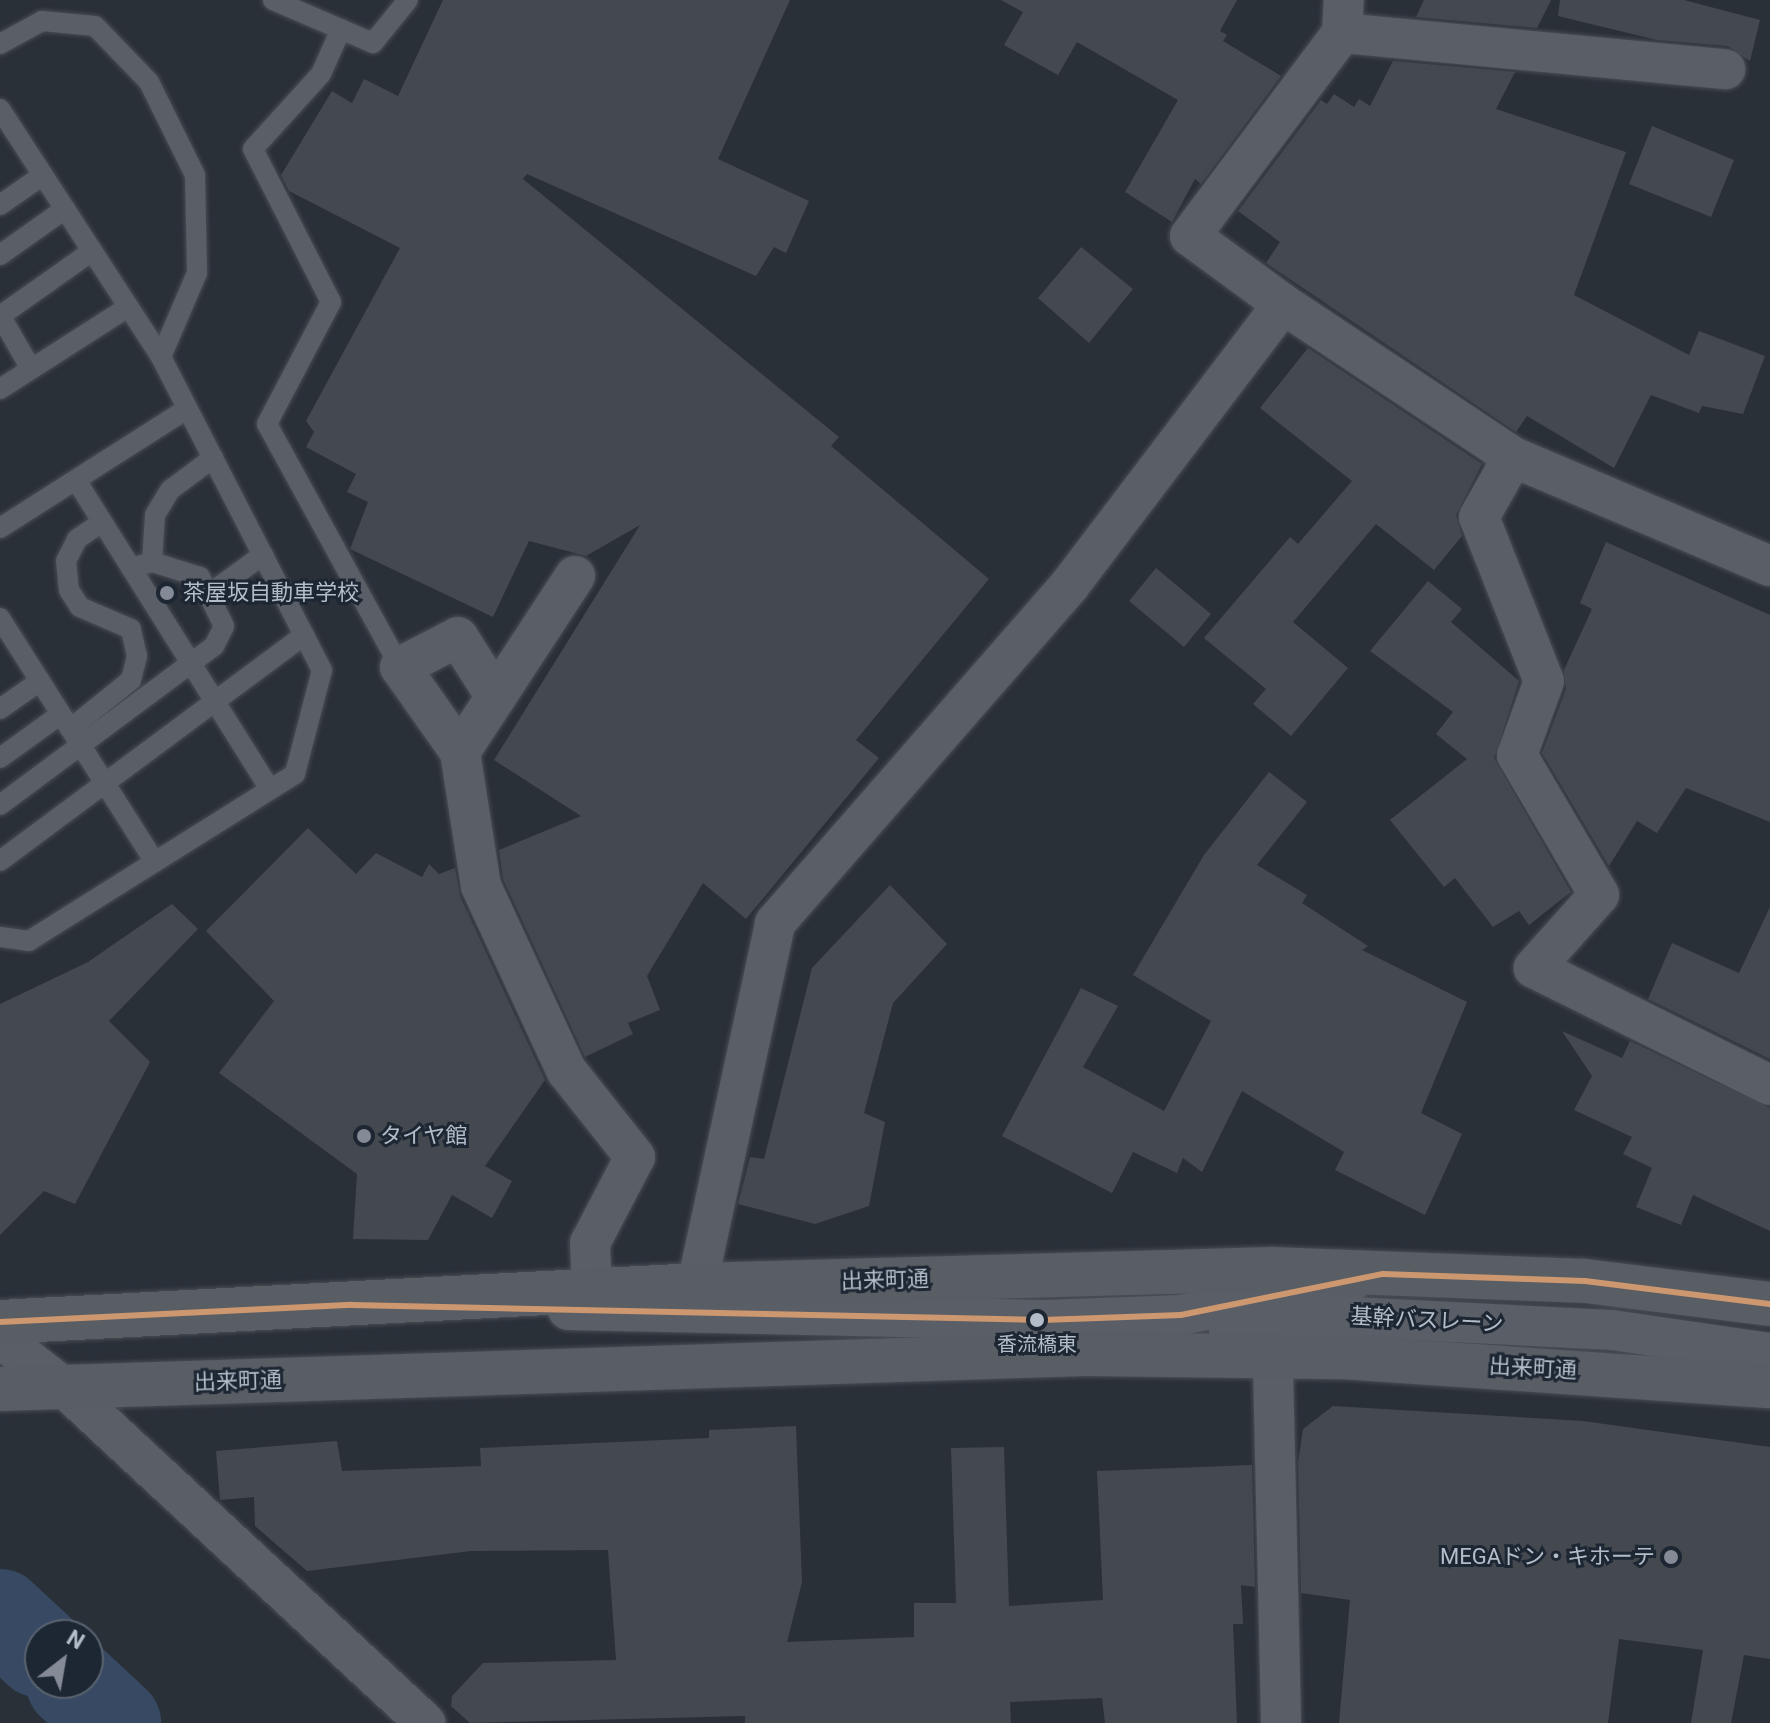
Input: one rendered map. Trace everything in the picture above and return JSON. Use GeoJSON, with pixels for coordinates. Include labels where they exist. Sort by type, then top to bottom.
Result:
{"type":"FeatureCollection","features":[{"type":"Feature","properties":{"kind":"main road","name":"出来町通"},"geometry":{"type":"LineString","coordinates":[[0,1389],[1085,1354],[1272,1312],[1383,1274],[1585,1281],[1770,1304]]}},
{"type":"Feature","properties":{"kind":"main road","name":"出来町通"},"geometry":{"type":"LineString","coordinates":[[0,1322],[697,1285],[1272,1312],[1770,1386]]}},
{"type":"Feature","properties":{"kind":"street"},"geometry":{"type":"LineString","coordinates":[[1725,69],[1343,17],[1190,236],[1283,304],[1513,457],[1770,566]]}},
{"type":"Feature","properties":{"kind":"street"},"geometry":{"type":"LineString","coordinates":[[697,1285],[775,923],[1069,586],[1283,304]]}},
{"type":"Feature","properties":{"kind":"street"},"geometry":{"type":"LineString","coordinates":[[1513,457],[1479,517],[1544,681],[1517,755],[1599,895],[1534,968],[1770,1085]]}},
{"type":"Feature","properties":{"kind":"street"},"geometry":{"type":"LineString","coordinates":[[460,752],[575,576]]}},
{"type":"Feature","properties":{"kind":"street"},"geometry":{"type":"LineString","coordinates":[[496,697],[458,637],[400,667],[460,752],[481,886],[566,1070],[635,1157],[590,1243],[592,1291]]}},
{"type":"Feature","properties":{"kind":"street","name":"基幹バスレーン"},"geometry":{"type":"LineString","coordinates":[[352,1305],[1043,1320],[1272,1312],[1612,1330],[1770,1353]]}},
{"type":"Feature","properties":{"kind":"street"},"geometry":{"type":"LineString","coordinates":[[1272,1312],[1281,1723]]}},
{"type":"Feature","properties":{"kind":"street"},"geometry":{"type":"LineString","coordinates":[[0,1338],[65,1388],[425,1723]]}},
{"type":"Feature","properties":{"kind":"lane"},"geometry":{"type":"LineString","coordinates":[[273,0],[373,43],[408,0]]}},
{"type":"Feature","properties":{"kind":"lane"},"geometry":{"type":"LineString","coordinates":[[0,44],[42,21],[95,26],[149,82],[195,175],[197,273],[161,357]]}},
{"type":"Feature","properties":{"kind":"lane"},"geometry":{"type":"LineString","coordinates":[[341,29],[321,74],[253,149],[331,302],[267,424],[400,667]]}},
{"type":"Feature","properties":{"kind":"lane"},"geometry":{"type":"LineString","coordinates":[[0,109],[161,357],[322,670],[295,774],[29,941],[0,937]]}},
{"type":"Feature","properties":{"kind":"lane"},"geometry":{"type":"LineString","coordinates":[[0,205],[43,175]]}},
{"type":"Feature","properties":{"kind":"lane"},"geometry":{"type":"LineString","coordinates":[[0,255],[65,209]]}},
{"type":"Feature","properties":{"kind":"lane"},"geometry":{"type":"LineString","coordinates":[[31,369],[0,315],[92,251]]}},
{"type":"Feature","properties":{"kind":"lane"},"geometry":{"type":"LineString","coordinates":[[0,389],[128,307]]}},
{"type":"Feature","properties":{"kind":"lane"},"geometry":{"type":"LineString","coordinates":[[0,528],[187,409]]}},
{"type":"Feature","properties":{"kind":"lane"},"geometry":{"type":"LineString","coordinates":[[152,562],[155,515],[170,490],[213,458]]}},
{"type":"Feature","properties":{"kind":"lane"},"geometry":{"type":"LineString","coordinates":[[76,480],[270,789]]}},
{"type":"Feature","properties":{"kind":"lane"},"geometry":{"type":"LineString","coordinates":[[102,522],[77,539],[66,561],[69,590],[80,607],[131,629]]}},
{"type":"Feature","properties":{"kind":"lane"},"geometry":{"type":"LineString","coordinates":[[213,591],[263,555]]}},
{"type":"Feature","properties":{"kind":"lane"},"geometry":{"type":"LineString","coordinates":[[0,805],[82,748],[214,646],[224,626],[213,591],[200,577],[152,562],[131,568]]}},
{"type":"Feature","properties":{"kind":"lane"},"geometry":{"type":"LineString","coordinates":[[131,629],[159,613]]}},
{"type":"Feature","properties":{"kind":"lane"},"geometry":{"type":"LineString","coordinates":[[0,618],[155,862]]}},
{"type":"Feature","properties":{"kind":"lane"},"geometry":{"type":"LineString","coordinates":[[0,758],[66,722],[131,680],[137,656],[131,629]]}},
{"type":"Feature","properties":{"kind":"lane"},"geometry":{"type":"LineString","coordinates":[[0,861],[304,635]]}},
{"type":"Feature","properties":{"kind":"lane"},"geometry":{"type":"LineString","coordinates":[[0,709],[40,681]]}},
{"type":"Feature","properties":{"kind":"building"},"geometry":{"type":"Polygon","coordinates":[[[443,0],[790,0],[718,159],[809,201],[786,253],[774,247],[756,276],[527,174],[523,179],[839,437],[831,446],[989,579],[856,740],[879,758],[746,919],[703,883],[647,976],[660,1010],[628,1023],[633,1034],[585,1057],[503,879],[499,850],[581,816],[494,760],[640,525],[586,556],[529,541],[493,617],[350,549],[368,502],[347,492],[356,474],[306,447],[314,432],[306,421],[400,248],[289,191],[281,175],[332,91],[352,103],[364,79],[398,96],[443,0]]]}},
{"type":"Feature","properties":{"kind":"building"},"geometry":{"type":"Polygon","coordinates":[[[1001,0],[1237,0],[1220,31],[1227,35],[1223,41],[1281,76],[1201,184],[1195,179],[1172,222],[1125,192],[1178,100],[1077,42],[1058,75],[1004,45],[1023,12],[1001,0]]]}},
{"type":"Feature","properties":{"kind":"building"},"geometry":{"type":"Polygon","coordinates":[[[1424,0],[1551,0],[1537,28],[1416,17],[1424,0]]]}},
{"type":"Feature","properties":{"kind":"building"},"geometry":{"type":"Polygon","coordinates":[[[1560,0],[1684,0],[1760,20],[1750,61],[1728,46],[1657,40],[1558,16],[1560,0]]]}},
{"type":"Feature","properties":{"kind":"building"},"geometry":{"type":"Polygon","coordinates":[[[1393,61],[1515,72],[1496,109],[1626,152],[1574,295],[1689,355],[1699,331],[1765,356],[1743,414],[1702,406],[1699,413],[1651,395],[1614,468],[1527,416],[1516,432],[1266,263],[1280,242],[1238,211],[1321,100],[1327,104],[1334,94],[1354,107],[1359,99],[1370,106],[1393,61]]]}},
{"type":"Feature","properties":{"kind":"building"},"geometry":{"type":"Polygon","coordinates":[[[1652,126],[1734,160],[1711,217],[1629,184],[1652,126]]]}},
{"type":"Feature","properties":{"kind":"building"},"geometry":{"type":"Polygon","coordinates":[[[1081,247],[1133,289],[1089,343],[1038,298],[1081,247]]]}},
{"type":"Feature","properties":{"kind":"building"},"geometry":{"type":"Polygon","coordinates":[[[1308,348],[1482,464],[1456,515],[1462,536],[1434,570],[1376,524],[1293,622],[1348,668],[1291,736],[1253,704],[1266,689],[1204,638],[1290,537],[1298,544],[1352,481],[1260,408],[1308,348]]]}},
{"type":"Feature","properties":{"kind":"building"},"geometry":{"type":"Polygon","coordinates":[[[1606,542],[1770,615],[1770,822],[1686,788],[1657,833],[1637,821],[1609,866],[1542,753],[1566,689],[1564,670],[1592,609],[1580,603],[1606,542]]]}},
{"type":"Feature","properties":{"kind":"building"},"geometry":{"type":"Polygon","coordinates":[[[1156,568],[1211,614],[1184,647],[1129,601],[1156,568]]]}},
{"type":"Feature","properties":{"kind":"building"},"geometry":{"type":"Polygon","coordinates":[[[1428,581],[1462,609],[1451,622],[1519,681],[1494,758],[1571,892],[1529,925],[1519,911],[1493,927],[1455,878],[1444,887],[1390,820],[1467,759],[1436,734],[1453,712],[1370,651],[1428,581]]]}},
{"type":"Feature","properties":{"kind":"building"},"geometry":{"type":"Polygon","coordinates":[[[1269,772],[1307,802],[1257,865],[1307,895],[1302,903],[1368,946],[1362,950],[1467,1002],[1421,1113],[1462,1134],[1425,1215],[1335,1170],[1344,1152],[1242,1091],[1202,1172],[1183,1158],[1177,1173],[1133,1152],[1112,1193],[1002,1136],[1081,988],[1118,1006],[1083,1067],[1164,1111],[1211,1021],[1133,975],[1204,855],[1269,772]]]}},
{"type":"Feature","properties":{"kind":"building"},"geometry":{"type":"Polygon","coordinates":[[[308,828],[356,874],[376,853],[422,877],[429,864],[439,874],[455,868],[460,896],[545,1080],[485,1166],[512,1181],[492,1218],[452,1195],[428,1240],[353,1239],[357,1174],[219,1073],[274,1001],[206,931],[308,828]]]}},
{"type":"Feature","properties":{"kind":"building"},"geometry":{"type":"Polygon","coordinates":[[[890,885],[947,944],[893,1003],[864,1113],[885,1122],[869,1206],[815,1224],[738,1204],[750,1157],[764,1159],[812,968],[890,885]]]}},
{"type":"Feature","properties":{"kind":"building"},"geometry":{"type":"Polygon","coordinates":[[[172,904],[198,929],[109,1021],[150,1062],[75,1204],[44,1191],[0,1235],[0,1004],[88,962],[172,904]]]}},
{"type":"Feature","properties":{"kind":"building"},"geometry":{"type":"Polygon","coordinates":[[[1770,907],[1770,1059],[1648,999],[1672,943],[1739,973],[1770,907]]]}},
{"type":"Feature","properties":{"kind":"building"},"geometry":{"type":"Polygon","coordinates":[[[1562,1031],[1622,1058],[1630,1041],[1770,1108],[1770,1231],[1693,1195],[1681,1225],[1636,1207],[1652,1168],[1623,1154],[1632,1137],[1574,1110],[1592,1076],[1562,1031]]]}},
{"type":"Feature","properties":{"kind":"building"},"geometry":{"type":"Polygon","coordinates":[[[1333,1406],[1583,1421],[1770,1447],[1770,1659],[1744,1655],[1731,1723],[1691,1723],[1703,1650],[1619,1639],[1608,1723],[1339,1723],[1350,1600],[1301,1593],[1298,1463],[1303,1429],[1333,1406]]]}},
{"type":"Feature","properties":{"kind":"building"},"geometry":{"type":"Polygon","coordinates":[[[796,1426],[802,1582],[787,1642],[914,1637],[914,1603],[956,1603],[951,1448],[1004,1447],[1009,1606],[1103,1600],[1097,1471],[1252,1465],[1255,1587],[1241,1585],[1243,1624],[1233,1624],[1237,1723],[1105,1723],[1102,1698],[1010,1702],[1011,1723],[745,1723],[745,1716],[470,1723],[451,1706],[452,1696],[483,1663],[616,1660],[608,1550],[471,1551],[307,1571],[255,1526],[254,1497],[220,1500],[216,1451],[337,1441],[342,1471],[481,1466],[480,1448],[709,1438],[709,1430],[796,1426]]]}},
{"type":"Feature","properties":{"kind":"waterway"},"geometry":{"type":"LineString","coordinates":[[0,1615],[24,1637]]}},
{"type":"Feature","properties":{"kind":"waterway"},"geometry":{"type":"LineString","coordinates":[[89,1699],[115,1723]]}},
{"type":"Feature","properties":{"kind":"transit line"},"geometry":{"type":"LineString","coordinates":[[0,1322],[352,1305],[1043,1320],[1181,1315],[1383,1274],[1585,1281],[1770,1304]]}},
{"type":"Feature","properties":{"kind":"place","name":"茶屋坂自動車学校"},"geometry":{"type":"Point","coordinates":[167,593]}},
{"type":"Feature","properties":{"kind":"place","name":"タイヤ館"},"geometry":{"type":"Point","coordinates":[364,1136]}},
{"type":"Feature","properties":{"kind":"place","name":"香流橋東"},"geometry":{"type":"Point","coordinates":[1037,1320]}},
{"type":"Feature","properties":{"kind":"place","name":"MEGAドン・キホーテ"},"geometry":{"type":"Point","coordinates":[1671,1557]}}]}
